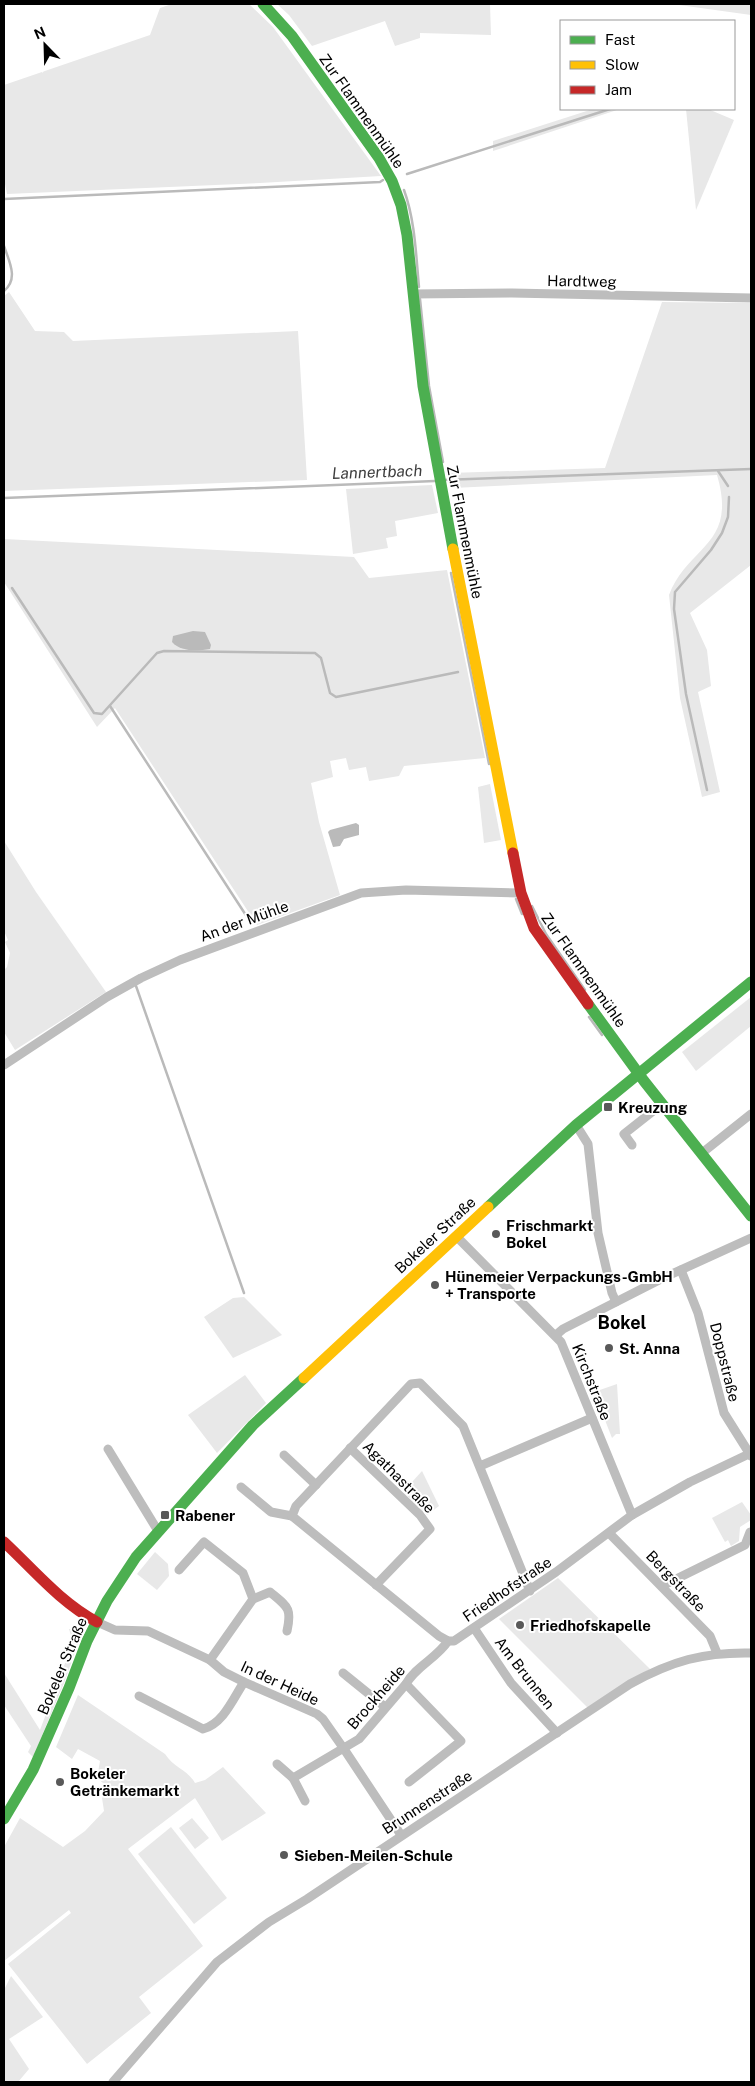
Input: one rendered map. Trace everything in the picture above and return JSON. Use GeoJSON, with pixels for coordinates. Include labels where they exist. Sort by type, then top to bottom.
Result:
{"type":"FeatureCollection","features":[{"type":"Feature","properties":{"kind":"street","name":"Zur Flammenmühle"},"geometry":{"type":"LineString","coordinates":[[262,4],[292,36],[388,172],[401,205],[407,235],[422,386],[521,893],[529,916],[537,933],[638,1072],[751,1216]]}},
{"type":"Feature","properties":{"kind":"street","name":"Hardtweg"},"geometry":{"type":"LineString","coordinates":[[413,294],[512,293],[751,298]]}},
{"type":"Feature","properties":{"kind":"street","name":"An der Mühle"},"geometry":{"type":"LineString","coordinates":[[4,1065],[107,997],[141,978],[180,960],[361,893],[406,890],[521,893]]}},
{"type":"Feature","properties":{"kind":"street","name":"Bokeler Straße"},"geometry":{"type":"LineString","coordinates":[[4,1819],[33,1770],[97,1622],[124,1571],[158,1531],[253,1425],[456,1236],[576,1125],[638,1072],[751,982]]}},
{"type":"Feature","properties":{"kind":"street"},"geometry":{"type":"LineString","coordinates":[[632,1145],[624,1134],[662,1104]]}},
{"type":"Feature","properties":{"kind":"street"},"geometry":{"type":"LineString","coordinates":[[702,1153],[751,1114]]}},
{"type":"Feature","properties":{"kind":"street"},"geometry":{"type":"LineString","coordinates":[[576,1125],[588,1144],[598,1234],[612,1293],[616,1302]]}},
{"type":"Feature","properties":{"kind":"street","name":"Kirchstraße"},"geometry":{"type":"LineString","coordinates":[[456,1236],[561,1342],[632,1515]]}},
{"type":"Feature","properties":{"kind":"street"},"geometry":{"type":"LineString","coordinates":[[556,1335],[563,1329],[616,1302],[751,1238]]}},
{"type":"Feature","properties":{"kind":"street","name":"Doppstraße"},"geometry":{"type":"LineString","coordinates":[[681,1270],[698,1314],[724,1413],[751,1454]]}},
{"type":"Feature","properties":{"kind":"street","name":"Agathastraße"},"geometry":{"type":"LineString","coordinates":[[376,1585],[430,1529],[420,1514],[350,1448],[411,1384],[420,1383],[463,1426],[530,1590]]}},
{"type":"Feature","properties":{"kind":"street"},"geometry":{"type":"LineString","coordinates":[[480,1466],[592,1418]]}},
{"type":"Feature","properties":{"kind":"street"},"geometry":{"type":"LineString","coordinates":[[292,1516],[296,1506],[350,1448]]}},
{"type":"Feature","properties":{"kind":"street"},"geometry":{"type":"LineString","coordinates":[[108,1450],[158,1531]]}},
{"type":"Feature","properties":{"kind":"street","name":"Friedhofstraße"},"geometry":{"type":"LineString","coordinates":[[448,1641],[454,1641],[530,1590],[632,1515],[690,1482],[751,1454]]}},
{"type":"Feature","properties":{"kind":"street"},"geometry":{"type":"LineString","coordinates":[[284,1455],[316,1484]]}},
{"type":"Feature","properties":{"kind":"street"},"geometry":{"type":"LineString","coordinates":[[241,1487],[271,1512],[292,1516],[439,1636],[448,1641]]}},
{"type":"Feature","properties":{"kind":"street"},"geometry":{"type":"LineString","coordinates":[[662,1586],[745,1545],[750,1532]]}},
{"type":"Feature","properties":{"kind":"street","name":"Bergstraße"},"geometry":{"type":"LineString","coordinates":[[609,1533],[710,1636],[717,1653]]}},
{"type":"Feature","properties":{"kind":"street"},"geometry":{"type":"LineString","coordinates":[[4,1542],[63,1602],[97,1622]]}},
{"type":"Feature","properties":{"kind":"street"},"geometry":{"type":"LineString","coordinates":[[179,1570],[204,1542],[243,1573],[253,1599]]}},
{"type":"Feature","properties":{"kind":"street"},"geometry":{"type":"LineString","coordinates":[[210,1660],[253,1599],[270,1592],[288,1606],[290,1616],[287,1631]]}},
{"type":"Feature","properties":{"kind":"street","name":"In der Heide"},"geometry":{"type":"LineString","coordinates":[[97,1622],[115,1630],[148,1630],[210,1660],[224,1672],[244,1682],[317,1714],[344,1749],[402,1835]]}},
{"type":"Feature","properties":{"kind":"street","name":"Am Brunnen"},"geometry":{"type":"LineString","coordinates":[[474,1628],[511,1683],[556,1733]]}},
{"type":"Feature","properties":{"kind":"street","name":"Brockheide"},"geometry":{"type":"LineString","coordinates":[[293,1778],[359,1739],[406,1684],[411,1674],[441,1652],[448,1641]]}},
{"type":"Feature","properties":{"kind":"street","name":"Brunnenstraße"},"geometry":{"type":"LineString","coordinates":[[113,2082],[217,1962],[269,1922],[630,1684],[654,1671],[681,1660],[717,1653],[751,1653]]}},
{"type":"Feature","properties":{"kind":"street"},"geometry":{"type":"LineString","coordinates":[[343,1673],[385,1707]]}},
{"type":"Feature","properties":{"kind":"street"},"geometry":{"type":"LineString","coordinates":[[139,1696],[203,1728],[210,1727],[218,1722],[244,1682]]}},
{"type":"Feature","properties":{"kind":"street"},"geometry":{"type":"LineString","coordinates":[[406,1684],[461,1741],[409,1782]]}},
{"type":"Feature","properties":{"kind":"street"},"geometry":{"type":"LineString","coordinates":[[277,1764],[293,1778],[304,1801]]}},
{"type":"Feature","properties":{"kind":"shaded area"},"geometry":{"type":"Polygon","coordinates":[[[172,4],[249,4],[273,27],[381,176],[7,194],[4,179],[4,85],[150,35],[160,8],[172,4]]]}},
{"type":"Feature","properties":{"kind":"shaded area"},"geometry":{"type":"Polygon","coordinates":[[[277,4],[490,4],[491,35],[420,33],[420,38],[395,46],[385,21],[312,46],[289,15],[277,4]]]}},
{"type":"Feature","properties":{"kind":"shaded area"},"geometry":{"type":"Polygon","coordinates":[[[672,4],[751,4],[751,15],[672,4]]]}},
{"type":"Feature","properties":{"kind":"shaded area"},"geometry":{"type":"Polygon","coordinates":[[[590,110],[617,110],[493,151],[493,141],[590,110]]]}},
{"type":"Feature","properties":{"kind":"shaded area"},"geometry":{"type":"Polygon","coordinates":[[[686,110],[710,110],[734,120],[696,210],[686,110]]]}},
{"type":"Feature","properties":{"kind":"shaded area"},"geometry":{"type":"Polygon","coordinates":[[[9,292],[35,331],[64,332],[73,341],[298,331],[307,480],[4,491],[4,296],[9,292]]]}},
{"type":"Feature","properties":{"kind":"shaded area"},"geometry":{"type":"Polygon","coordinates":[[[662,302],[751,303],[751,565],[690,613],[707,650],[711,686],[698,692],[720,792],[702,797],[680,698],[669,595],[677,578],[708,543],[716,531],[721,517],[722,498],[717,475],[453,488],[450,473],[605,468],[662,302]]]}},
{"type":"Feature","properties":{"kind":"shaded area"},"geometry":{"type":"Polygon","coordinates":[[[432,485],[438,513],[395,521],[397,536],[386,538],[388,548],[353,554],[346,489],[432,485]]]}},
{"type":"Feature","properties":{"kind":"shaded area"},"geometry":{"type":"Polygon","coordinates":[[[4,539],[354,557],[369,578],[447,570],[485,758],[404,766],[399,776],[369,781],[366,767],[349,770],[346,758],[330,761],[333,777],[311,783],[319,822],[340,895],[257,925],[115,708],[97,727],[4,582],[4,539]]]}},
{"type":"Feature","properties":{"kind":"shaded area"},"geometry":{"type":"Polygon","coordinates":[[[193,631],[205,632],[211,645],[210,649],[185,649],[172,642],[173,636],[193,631]]]}},
{"type":"Feature","properties":{"kind":"shaded area"},"geometry":{"type":"Polygon","coordinates":[[[490,784],[501,840],[484,843],[478,787],[490,784]]]}},
{"type":"Feature","properties":{"kind":"shaded area"},"geometry":{"type":"Polygon","coordinates":[[[356,823],[359,825],[359,835],[344,839],[340,846],[333,847],[328,832],[356,823]]]}},
{"type":"Feature","properties":{"kind":"shaded area"},"geometry":{"type":"Polygon","coordinates":[[[4,841],[36,892],[106,992],[15,1050],[4,1032],[4,970],[7,967],[10,953],[5,942],[8,940],[4,931],[4,841]]]}},
{"type":"Feature","properties":{"kind":"shaded area"},"geometry":{"type":"Polygon","coordinates":[[[751,997],[751,1026],[696,1071],[682,1052],[751,997]]]}},
{"type":"Feature","properties":{"kind":"shaded area"},"geometry":{"type":"Polygon","coordinates":[[[244,1297],[282,1335],[233,1358],[204,1317],[233,1298],[244,1297]]]}},
{"type":"Feature","properties":{"kind":"shaded area"},"geometry":{"type":"Polygon","coordinates":[[[245,1375],[266,1403],[217,1453],[188,1415],[245,1375]]]}},
{"type":"Feature","properties":{"kind":"shaded area"},"geometry":{"type":"Polygon","coordinates":[[[617,1384],[620,1434],[616,1434],[612,1438],[594,1392],[617,1384]]]}},
{"type":"Feature","properties":{"kind":"shaded area"},"geometry":{"type":"Polygon","coordinates":[[[422,1471],[439,1506],[427,1515],[403,1492],[422,1471]]]}},
{"type":"Feature","properties":{"kind":"shaded area"},"geometry":{"type":"Polygon","coordinates":[[[742,1502],[751,1515],[751,1520],[740,1527],[739,1541],[731,1546],[728,1540],[725,1542],[712,1518],[742,1502]]]}},
{"type":"Feature","properties":{"kind":"shaded area"},"geometry":{"type":"Polygon","coordinates":[[[155,1552],[168,1564],[169,1576],[157,1590],[137,1574],[155,1552]]]}},
{"type":"Feature","properties":{"kind":"shaded area"},"geometry":{"type":"Polygon","coordinates":[[[558,1578],[650,1669],[588,1708],[499,1619],[558,1578]]]}},
{"type":"Feature","properties":{"kind":"shaded area"},"geometry":{"type":"Polygon","coordinates":[[[69,1629],[76,1629],[79,1641],[64,1683],[33,1757],[28,1752],[31,1746],[4,1705],[4,1673],[40,1730],[73,1642],[69,1629]]]}},
{"type":"Feature","properties":{"kind":"shaded area"},"geometry":{"type":"Polygon","coordinates":[[[78,1695],[165,1754],[192,1778],[195,1783],[205,1780],[223,1767],[266,1813],[222,1841],[195,1798],[128,1849],[203,1946],[139,1997],[151,2013],[87,2064],[8,1964],[71,1913],[69,1910],[4,1961],[4,1847],[20,1818],[63,1847],[85,1831],[104,1811],[102,1798],[109,1788],[97,1778],[100,1761],[78,1749],[72,1759],[56,1747],[78,1695]]]}},
{"type":"Feature","properties":{"kind":"shaded area"},"geometry":{"type":"Polygon","coordinates":[[[192,1818],[209,1838],[195,1849],[179,1828],[192,1818]]]}},
{"type":"Feature","properties":{"kind":"shaded area"},"geometry":{"type":"Polygon","coordinates":[[[171,1827],[227,1898],[194,1924],[138,1854],[171,1827]]]}},
{"type":"Feature","properties":{"kind":"shaded area"},"geometry":{"type":"Polygon","coordinates":[[[11,1976],[43,2017],[9,2039],[29,2069],[18,2082],[4,2082],[4,1990],[11,1976]]]}},
{"type":"Feature","properties":{"kind":"waterway"},"geometry":{"type":"LineString","coordinates":[[407,174],[607,110]]}},
{"type":"Feature","properties":{"kind":"waterway"},"geometry":{"type":"LineString","coordinates":[[4,199],[380,182],[383,180]]}},
{"type":"Feature","properties":{"kind":"waterway"},"geometry":{"type":"LineString","coordinates":[[404,190],[413,225],[419,287]]}},
{"type":"Feature","properties":{"kind":"waterway"},"geometry":{"type":"LineString","coordinates":[[4,246],[12,270],[11,281],[4,291]]}},
{"type":"Feature","properties":{"kind":"waterway"},"geometry":{"type":"LineString","coordinates":[[420,299],[429,386],[443,462]]}},
{"type":"Feature","properties":{"kind":"waterway","name":"Lannertbach"},"geometry":{"type":"LineString","coordinates":[[443,480],[751,469]]}},
{"type":"Feature","properties":{"kind":"waterway"},"geometry":{"type":"LineString","coordinates":[[718,471],[728,486]]}},
{"type":"Feature","properties":{"kind":"waterway","name":"Lannertbach"},"geometry":{"type":"LineString","coordinates":[[4,498],[435,481]]}},
{"type":"Feature","properties":{"kind":"waterway"},"geometry":{"type":"LineString","coordinates":[[707,790],[686,694],[674,609],[675,592],[711,550],[722,533],[728,517],[729,497]]}},
{"type":"Feature","properties":{"kind":"waterway"},"geometry":{"type":"LineString","coordinates":[[451,573],[489,764]]}},
{"type":"Feature","properties":{"kind":"waterway"},"geometry":{"type":"LineString","coordinates":[[12,588],[94,713],[102,714],[157,653],[164,651],[315,653],[321,658],[330,693],[336,697],[458,672]]}},
{"type":"Feature","properties":{"kind":"waterway"},"geometry":{"type":"LineString","coordinates":[[110,706],[251,923]]}},
{"type":"Feature","properties":{"kind":"waterway"},"geometry":{"type":"LineString","coordinates":[[516,899],[522,914]]}},
{"type":"Feature","properties":{"kind":"waterway"},"geometry":{"type":"LineString","coordinates":[[532,906],[546,934],[585,990]]}},
{"type":"Feature","properties":{"kind":"waterway"},"geometry":{"type":"LineString","coordinates":[[136,986],[244,1293]]}},
{"type":"Feature","properties":{"kind":"waterway"},"geometry":{"type":"LineString","coordinates":[[589,1017],[602,1035]]}},
{"type":"Feature","properties":{"kind":"traffic: fast"},"geometry":{"type":"LineString","coordinates":[[263,4],[292,36],[379,158],[392,181],[401,205],[407,235],[423,386],[453,549]]}},
{"type":"Feature","properties":{"kind":"traffic: fast"},"geometry":{"type":"LineString","coordinates":[[488,1207],[576,1125],[751,982]]}},
{"type":"Feature","properties":{"kind":"traffic: fast"},"geometry":{"type":"LineString","coordinates":[[588,1004],[644,1081],[751,1216]]}},
{"type":"Feature","properties":{"kind":"traffic: fast"},"geometry":{"type":"LineString","coordinates":[[4,1819],[33,1770],[69,1688],[87,1641],[107,1601],[136,1557],[253,1425],[304,1378]]}},
{"type":"Feature","properties":{"kind":"traffic: slow"},"geometry":{"type":"LineString","coordinates":[[453,549],[513,853]]}},
{"type":"Feature","properties":{"kind":"traffic: slow"},"geometry":{"type":"LineString","coordinates":[[304,1378],[488,1207]]}},
{"type":"Feature","properties":{"kind":"traffic: jam"},"geometry":{"type":"LineString","coordinates":[[513,853],[521,893],[534,928],[588,1004]]}},
{"type":"Feature","properties":{"kind":"traffic: jam"},"geometry":{"type":"LineString","coordinates":[[4,1542],[59,1595],[97,1622]]}},
{"type":"Feature","properties":{"kind":"place","name":"Kreuzung"},"geometry":{"type":"Point","coordinates":[608,1107]}},
{"type":"Feature","properties":{"kind":"place","name":"Frischmarkt Bokel"},"geometry":{"type":"Point","coordinates":[496,1234]}},
{"type":"Feature","properties":{"kind":"place","name":"Hünemeier Verpackungs-GmbH + Transporte"},"geometry":{"type":"Point","coordinates":[435,1285]}},
{"type":"Feature","properties":{"kind":"place","name":"St. Anna"},"geometry":{"type":"Point","coordinates":[609,1348]}},
{"type":"Feature","properties":{"kind":"place","name":"Rabener"},"geometry":{"type":"Point","coordinates":[165,1515]}},
{"type":"Feature","properties":{"kind":"place","name":"Friedhofskapelle"},"geometry":{"type":"Point","coordinates":[520,1625]}},
{"type":"Feature","properties":{"kind":"place","name":"Bokeler Getränkemarkt"},"geometry":{"type":"Point","coordinates":[60,1782]}},
{"type":"Feature","properties":{"kind":"place","name":"Sieben-Meilen-Schule"},"geometry":{"type":"Point","coordinates":[284,1855]}},
{"type":"Feature","properties":{"kind":"district","name":"Bokel"},"geometry":{"type":"Point","coordinates":[622,1322]}}]}
